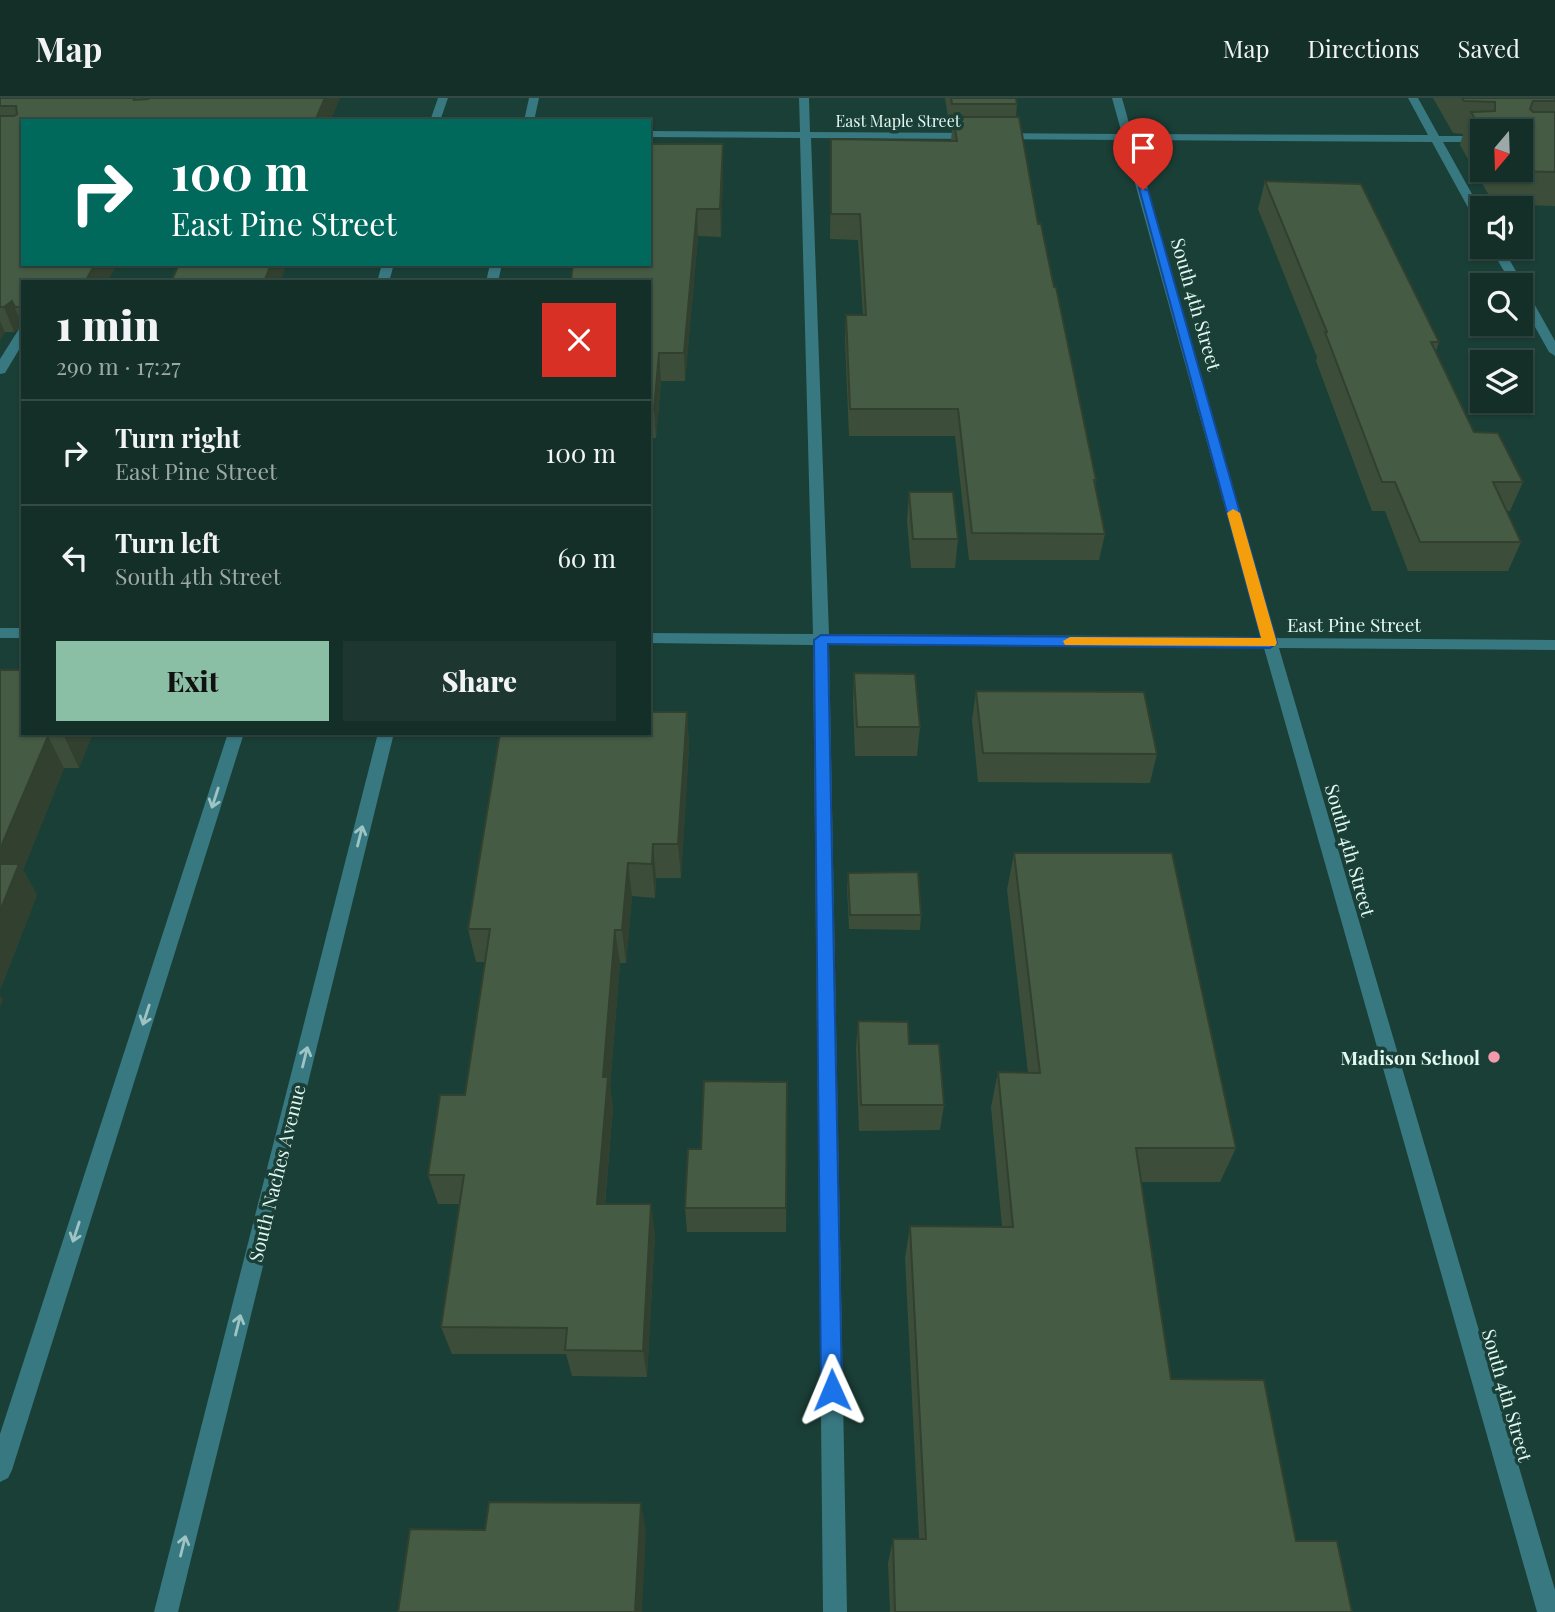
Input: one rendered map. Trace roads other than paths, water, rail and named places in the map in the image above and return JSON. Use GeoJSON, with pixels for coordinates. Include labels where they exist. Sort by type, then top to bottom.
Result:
{"type":"FeatureCollection","features":[{"type":"Feature","properties":{"kind":"street"},"geometry":{"type":"LineString","coordinates":[[436,119],[443,98]]}},
{"type":"Feature","properties":{"kind":"street"},"geometry":{"type":"LineString","coordinates":[[529,119],[534,98]]}},
{"type":"Feature","properties":{"kind":"street"},"geometry":{"type":"LineString","coordinates":[[804,98],[821,640],[835,1612]]}},
{"type":"Feature","properties":{"kind":"street","name":"South 4th Street"},"geometry":{"type":"LineString","coordinates":[[1117,98],[1270,643],[1549,1612]]}},
{"type":"Feature","properties":{"kind":"street"},"geometry":{"type":"LineString","coordinates":[[1413,98],[1470,200]]}},
{"type":"Feature","properties":{"kind":"street","name":"East Maple Street"},"geometry":{"type":"LineString","coordinates":[[651,134],[1470,139]]}},
{"type":"Feature","properties":{"kind":"street"},"geometry":{"type":"LineString","coordinates":[[1533,313],[1555,352]]}},
{"type":"Feature","properties":{"kind":"street"},"geometry":{"type":"LineString","coordinates":[[0,370],[21,335]]}},
{"type":"Feature","properties":{"kind":"street"},"geometry":{"type":"LineString","coordinates":[[0,633],[21,633]]}},
{"type":"Feature","properties":{"kind":"street","name":"East Pine Street"},"geometry":{"type":"LineString","coordinates":[[651,638],[1555,645]]}},
{"type":"Feature","properties":{"kind":"street"},"geometry":{"type":"LineString","coordinates":[[0,1470],[235,735]]}},
{"type":"Feature","properties":{"kind":"street","name":"South Naches Avenue"},"geometry":{"type":"LineString","coordinates":[[166,1612],[385,735]]}},
{"type":"Feature","properties":{"kind":"place","name":"Madison School"},"geometry":{"type":"Point","coordinates":[1494,1057]}}]}
